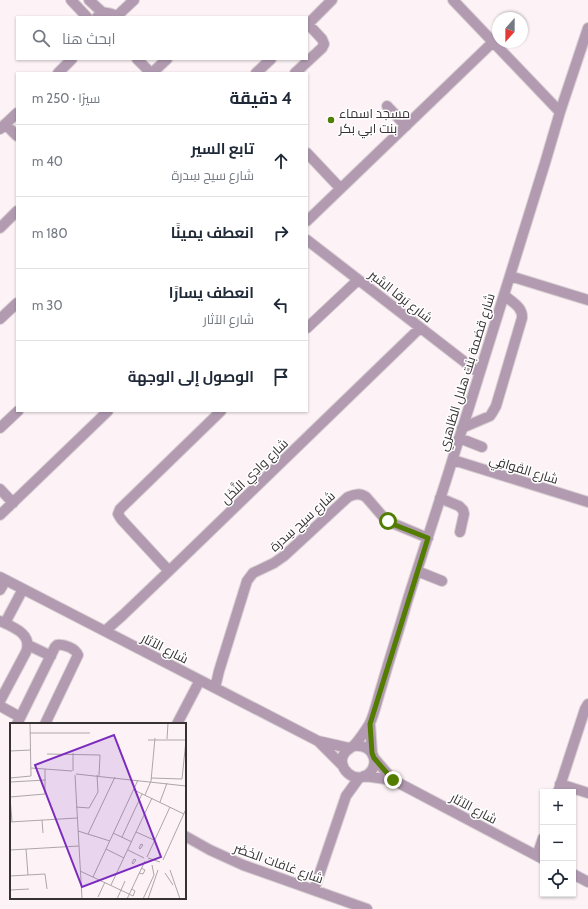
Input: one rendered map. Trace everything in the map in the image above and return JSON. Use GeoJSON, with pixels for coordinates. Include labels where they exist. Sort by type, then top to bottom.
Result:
{"type":"FeatureCollection","features":[{"type":"Feature","properties":{"kind":"street"},"geometry":{"type":"LineString","coordinates":[[71,0],[86,16]]}},
{"type":"Feature","properties":{"kind":"street"},"geometry":{"type":"LineString","coordinates":[[89,0],[100,15],[110,13],[114,16]]}},
{"type":"Feature","properties":{"kind":"street"},"geometry":{"type":"LineString","coordinates":[[117,16],[134,0]]}},
{"type":"Feature","properties":{"kind":"street"},"geometry":{"type":"LineString","coordinates":[[296,72],[322,48],[324,44],[322,39],[308,24],[332,0]]}},
{"type":"Feature","properties":{"kind":"street"},"geometry":{"type":"LineString","coordinates":[[453,0],[492,41]]}},
{"type":"Feature","properties":{"kind":"street","name":"شارع قضمة بنت هلال الظاهري"},"geometry":{"type":"LineString","coordinates":[[373,756],[370,724],[546,163],[560,112],[588,28]]}},
{"type":"Feature","properties":{"kind":"street"},"geometry":{"type":"LineString","coordinates":[[308,220],[492,43]]}},
{"type":"Feature","properties":{"kind":"street"},"geometry":{"type":"LineString","coordinates":[[499,48],[560,112]]}},
{"type":"Feature","properties":{"kind":"street"},"geometry":{"type":"LineString","coordinates":[[59,72],[71,60]]}},
{"type":"Feature","properties":{"kind":"street"},"geometry":{"type":"LineString","coordinates":[[138,60],[150,72]]}},
{"type":"Feature","properties":{"kind":"street"},"geometry":{"type":"LineString","coordinates":[[152,72],[166,60]]}},
{"type":"Feature","properties":{"kind":"street"},"geometry":{"type":"LineString","coordinates":[[257,72],[270,60]]}},
{"type":"Feature","properties":{"kind":"street"},"geometry":{"type":"LineString","coordinates":[[387,106],[406,126]]}},
{"type":"Feature","properties":{"kind":"street"},"geometry":{"type":"LineString","coordinates":[[16,114],[3,127],[16,135]]}},
{"type":"Feature","properties":{"kind":"street"},"geometry":{"type":"LineString","coordinates":[[308,155],[340,188]]}},
{"type":"Feature","properties":{"kind":"street"},"geometry":{"type":"LineString","coordinates":[[0,228],[16,212]]}},
{"type":"Feature","properties":{"kind":"street","name":"شارع بَرقا السَّبر"},"geometry":{"type":"LineString","coordinates":[[308,241],[479,373]]}},
{"type":"Feature","properties":{"kind":"street"},"geometry":{"type":"LineString","coordinates":[[510,276],[588,300]]}},
{"type":"Feature","properties":{"kind":"street"},"geometry":{"type":"LineString","coordinates":[[308,327],[358,280]]}},
{"type":"Feature","properties":{"kind":"street"},"geometry":{"type":"LineString","coordinates":[[482,447],[461,433],[490,416],[496,406],[522,315],[520,309],[504,295]]}},
{"type":"Feature","properties":{"kind":"street"},"geometry":{"type":"LineString","coordinates":[[0,319],[16,304]]}},
{"type":"Feature","properties":{"kind":"street","name":"شارع وادِي النَّخَل"},"geometry":{"type":"LineString","coordinates":[[105,631],[420,328]]}},
{"type":"Feature","properties":{"kind":"street"},"geometry":{"type":"LineString","coordinates":[[0,428],[17,412]]}},
{"type":"Feature","properties":{"kind":"street"},"geometry":{"type":"LineString","coordinates":[[0,515],[107,412]]}},
{"type":"Feature","properties":{"kind":"street"},"geometry":{"type":"LineString","coordinates":[[169,571],[118,514],[120,509],[220,412]]}},
{"type":"Feature","properties":{"kind":"street","name":"شارع القَوافِي"},"geometry":{"type":"LineString","coordinates":[[453,460],[588,502]]}},
{"type":"Feature","properties":{"kind":"street"},"geometry":{"type":"LineString","coordinates":[[0,489],[13,503]]}},
{"type":"Feature","properties":{"kind":"street","name":"شارع سيح سِدرة"},"geometry":{"type":"LineString","coordinates":[[215,688],[247,581],[257,571],[274,563],[284,556],[348,497],[357,494],[366,497],[385,519],[428,538]]}},
{"type":"Feature","properties":{"kind":"street"},"geometry":{"type":"LineString","coordinates":[[440,498],[459,506],[463,510],[464,514],[460,532]]}},
{"type":"Feature","properties":{"kind":"street"},"geometry":{"type":"LineString","coordinates":[[417,571],[442,581]]}},
{"type":"Feature","properties":{"kind":"street"},"geometry":{"type":"LineString","coordinates":[[0,590],[3,579]]}},
{"type":"Feature","properties":{"kind":"street","name":"شارع الآثار"},"geometry":{"type":"LineString","coordinates":[[3,579],[318,741],[351,747]]}},
{"type":"Feature","properties":{"kind":"street"},"geometry":{"type":"LineString","coordinates":[[0,701],[26,652],[28,645],[23,634],[3,622],[23,589]]}},
{"type":"Feature","properties":{"kind":"street"},"geometry":{"type":"LineString","coordinates":[[0,706],[19,720],[55,647],[59,644],[74,649],[78,655],[77,658],[45,723]]}},
{"type":"Feature","properties":{"kind":"street"},"geometry":{"type":"LineString","coordinates":[[28,645],[51,656]]}},
{"type":"Feature","properties":{"kind":"street"},"geometry":{"type":"LineString","coordinates":[[178,723],[200,680]]}},
{"type":"Feature","properties":{"kind":"street"},"geometry":{"type":"LineString","coordinates":[[588,704],[585,709],[559,788],[588,793]]}},
{"type":"Feature","properties":{"kind":"street","name":"شارع قضمة بنت هلال الظاهري"},"geometry":{"type":"LineString","coordinates":[[351,747],[370,724]]}},
{"type":"Feature","properties":{"kind":"street","name":"شارع الآثار"},"geometry":{"type":"LineString","coordinates":[[318,741],[344,769]]}},
{"type":"Feature","properties":{"kind":"street"},"geometry":{"type":"LineString","coordinates":[[344,769],[353,777],[361,777],[369,774],[374,764],[373,756],[368,749],[359,745],[351,747],[345,752],[342,761],[346,796]]}},
{"type":"Feature","properties":{"kind":"street","name":"شارع الآثار"},"geometry":{"type":"LineString","coordinates":[[373,756],[393,780],[540,858]]}},
{"type":"Feature","properties":{"kind":"street"},"geometry":{"type":"LineString","coordinates":[[314,890],[346,796],[361,777]]}},
{"type":"Feature","properties":{"kind":"street","name":"شارع الآثار"},"geometry":{"type":"LineString","coordinates":[[361,777],[393,780]]}},
{"type":"Feature","properties":{"kind":"street","name":"شارع غافات الخَضَر"},"geometry":{"type":"LineString","coordinates":[[186,837],[210,850],[243,865],[367,909]]}},
{"type":"Feature","properties":{"kind":"street"},"geometry":{"type":"LineString","coordinates":[[576,876],[588,882]]}},
{"type":"Feature","properties":{"kind":"place","name":"مسجد اسماء بنت ابي بكر"},"geometry":{"type":"Point","coordinates":[331,120]}},
{"type":"Feature","properties":{"kind":"route"},"geometry":{"type":"LineString","coordinates":[[388,521],[428,538],[370,724],[372,753],[374,758],[393,780]]}}]}
